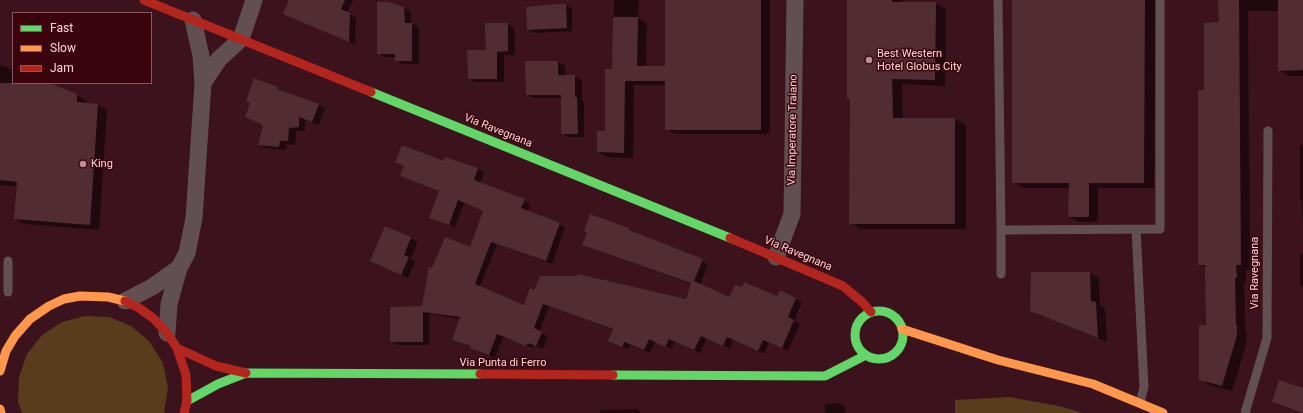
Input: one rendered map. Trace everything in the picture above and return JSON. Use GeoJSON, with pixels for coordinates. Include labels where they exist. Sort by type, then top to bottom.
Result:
{"type":"FeatureCollection","features":[{"type":"Feature","properties":{"kind":"main road","name":"Via Ravegnana"},"geometry":{"type":"LineString","coordinates":[[144,0],[776,257],[843,286],[862,302],[871,312]]}},
{"type":"Feature","properties":{"kind":"main road"},"geometry":{"type":"LineString","coordinates":[[843,286],[861,318]]}},
{"type":"Feature","properties":{"kind":"main road"},"geometry":{"type":"LineString","coordinates":[[0,348],[15,336],[30,319],[49,306],[64,300],[80,296],[94,295],[125,302],[139,308],[153,318],[167,333],[177,348],[186,376],[187,401],[184,413]]}},
{"type":"Feature","properties":{"kind":"main road"},"geometry":{"type":"LineString","coordinates":[[825,376],[851,349],[855,330],[861,318],[871,312],[879,311],[886,312],[899,322],[902,329],[904,347],[888,356],[880,359],[873,358],[860,350],[851,349]]}},
{"type":"Feature","properties":{"kind":"main road"},"geometry":{"type":"LineString","coordinates":[[902,329],[998,360],[1093,384],[1163,413]]}},
{"type":"Feature","properties":{"kind":"main road"},"geometry":{"type":"LineString","coordinates":[[0,371],[6,351],[15,336]]}},
{"type":"Feature","properties":{"kind":"main road"},"geometry":{"type":"LineString","coordinates":[[177,348],[216,366],[246,373]]}},
{"type":"Feature","properties":{"kind":"main road"},"geometry":{"type":"LineString","coordinates":[[945,353],[998,360]]}},
{"type":"Feature","properties":{"kind":"main road","name":"Via Punta di Ferro"},"geometry":{"type":"LineString","coordinates":[[187,401],[218,384],[246,373],[825,376],[866,355]]}},
{"type":"Feature","properties":{"kind":"street"},"geometry":{"type":"LineString","coordinates":[[204,83],[219,59],[241,39],[254,0]]}},
{"type":"Feature","properties":{"kind":"street","name":"Via Imperatore Traiano"},"geometry":{"type":"LineString","coordinates":[[776,257],[792,214],[795,0]]}},
{"type":"Feature","properties":{"kind":"street"},"geometry":{"type":"LineString","coordinates":[[167,333],[169,304],[179,268],[187,253],[194,218],[204,83],[201,56],[193,20]]}},
{"type":"Feature","properties":{"kind":"street"},"geometry":{"type":"LineString","coordinates":[[125,302],[152,287],[179,268]]}},
{"type":"Feature","properties":{"kind":"lane"},"geometry":{"type":"LineString","coordinates":[[998,0],[1002,230],[1001,274]]}},
{"type":"Feature","properties":{"kind":"lane"},"geometry":{"type":"LineString","coordinates":[[1002,230],[1160,229],[1160,0]]}},
{"type":"Feature","properties":{"kind":"lane","name":"Via Ravegnana"},"geometry":{"type":"LineString","coordinates":[[1245,413],[1267,338],[1268,131]]}},
{"type":"Feature","properties":{"kind":"lane"},"geometry":{"type":"LineString","coordinates":[[1136,229],[1144,387],[1140,403]]}},
{"type":"Feature","properties":{"kind":"lane"},"geometry":{"type":"LineString","coordinates":[[8,261],[8,292]]}},
{"type":"Feature","properties":{"kind":"shaded area"},"geometry":{"type":"Polygon","coordinates":[[[85,316],[109,317],[131,326],[149,341],[163,363],[168,388],[164,413],[22,413],[18,401],[19,377],[27,354],[42,335],[62,322],[85,316]]]}},
{"type":"Feature","properties":{"kind":"shaded area"},"geometry":{"type":"Polygon","coordinates":[[[1009,397],[1059,406],[1083,413],[955,413],[955,400],[1009,397]]]}},
{"type":"Feature","properties":{"kind":"building"},"geometry":{"type":"Polygon","coordinates":[[[289,0],[345,0],[341,9],[350,13],[349,42],[283,14],[289,0]]]}},
{"type":"Feature","properties":{"kind":"building"},"geometry":{"type":"Polygon","coordinates":[[[665,0],[761,0],[761,130],[665,130],[665,81],[625,81],[624,153],[597,152],[597,131],[605,131],[605,69],[612,69],[613,17],[638,17],[637,66],[665,66],[665,0]]]}},
{"type":"Feature","properties":{"kind":"building"},"geometry":{"type":"Polygon","coordinates":[[[847,0],[936,2],[935,80],[892,79],[893,118],[955,118],[955,224],[849,224],[850,99],[847,99],[847,0]]]}},
{"type":"Feature","properties":{"kind":"building"},"geometry":{"type":"Polygon","coordinates":[[[1012,0],[1145,0],[1144,183],[1089,183],[1089,217],[1068,217],[1069,183],[1012,183],[1012,0]]]}},
{"type":"Feature","properties":{"kind":"building"},"geometry":{"type":"Polygon","coordinates":[[[1218,0],[1239,0],[1241,265],[1236,265],[1237,278],[1235,278],[1237,335],[1222,386],[1199,380],[1199,325],[1206,325],[1205,265],[1198,265],[1198,90],[1204,90],[1204,23],[1219,22],[1218,0]]]}},
{"type":"Feature","properties":{"kind":"building"},"geometry":{"type":"Polygon","coordinates":[[[1278,0],[1303,0],[1303,70],[1278,71],[1278,0]]]}},
{"type":"Feature","properties":{"kind":"building"},"geometry":{"type":"Polygon","coordinates":[[[377,2],[388,2],[404,7],[405,23],[412,23],[412,61],[395,61],[395,54],[377,54],[377,2]]]}},
{"type":"Feature","properties":{"kind":"building"},"geometry":{"type":"Polygon","coordinates":[[[566,4],[567,28],[527,30],[526,7],[566,4]]]}},
{"type":"Feature","properties":{"kind":"building"},"geometry":{"type":"Polygon","coordinates":[[[485,23],[508,23],[508,51],[497,52],[497,79],[468,79],[467,50],[486,50],[485,23]]]}},
{"type":"Feature","properties":{"kind":"building"},"geometry":{"type":"Polygon","coordinates":[[[525,61],[558,61],[558,75],[575,75],[578,134],[561,134],[561,95],[526,95],[525,61]]]}},
{"type":"Feature","properties":{"kind":"building"},"geometry":{"type":"Polygon","coordinates":[[[254,78],[278,87],[277,89],[319,104],[312,122],[299,117],[299,127],[289,128],[288,141],[280,141],[279,147],[258,145],[263,125],[245,117],[250,103],[246,101],[254,78]]]}},
{"type":"Feature","properties":{"kind":"building"},"geometry":{"type":"Polygon","coordinates":[[[0,83],[52,84],[77,94],[77,102],[98,104],[90,225],[14,219],[17,182],[0,180],[0,83]]]}},
{"type":"Feature","properties":{"kind":"building"},"geometry":{"type":"Polygon","coordinates":[[[402,145],[444,161],[445,157],[478,168],[474,180],[525,199],[521,208],[560,223],[546,261],[491,242],[475,284],[524,305],[530,288],[534,290],[540,276],[577,276],[578,274],[686,299],[691,283],[582,245],[587,232],[584,231],[590,214],[629,228],[629,230],[703,259],[694,281],[729,297],[735,285],[742,287],[744,282],[777,296],[780,290],[796,298],[788,317],[794,320],[782,348],[763,340],[758,351],[727,337],[723,346],[701,336],[694,350],[669,339],[665,347],[649,339],[644,350],[624,342],[622,347],[608,341],[613,329],[543,304],[534,328],[542,332],[536,346],[528,343],[526,346],[497,334],[489,355],[470,348],[471,346],[452,340],[460,317],[423,312],[423,342],[390,342],[390,307],[422,306],[429,266],[432,268],[445,237],[470,247],[483,211],[458,200],[449,225],[429,218],[439,191],[400,176],[404,166],[395,162],[402,145]]]}},
{"type":"Feature","properties":{"kind":"building"},"geometry":{"type":"Polygon","coordinates":[[[385,226],[411,237],[404,255],[409,257],[401,275],[370,261],[385,226]]]}},
{"type":"Feature","properties":{"kind":"building"},"geometry":{"type":"Polygon","coordinates":[[[1031,272],[1090,272],[1091,301],[1096,302],[1098,338],[1030,311],[1031,272]]]}},
{"type":"Feature","properties":{"kind":"building"},"geometry":{"type":"Polygon","coordinates":[[[1279,380],[1303,388],[1303,413],[1272,402],[1279,380]]]}},
{"type":"Feature","properties":{"kind":"traffic: fast"},"geometry":{"type":"LineString","coordinates":[[371,92],[730,238]]}},
{"type":"Feature","properties":{"kind":"traffic: fast"},"geometry":{"type":"LineString","coordinates":[[879,311],[888,313],[896,318],[901,326],[903,335],[901,344],[896,352],[888,357],[879,359],[870,357],[862,352],[857,344],[855,335],[857,326],[862,318],[870,313],[879,311]]}},
{"type":"Feature","properties":{"kind":"traffic: fast"},"geometry":{"type":"LineString","coordinates":[[613,375],[825,376],[866,355]]}},
{"type":"Feature","properties":{"kind":"traffic: fast"},"geometry":{"type":"LineString","coordinates":[[187,401],[218,384],[246,373],[480,374]]}},
{"type":"Feature","properties":{"kind":"traffic: slow"},"geometry":{"type":"LineString","coordinates":[[0,371],[6,351],[15,336],[30,319],[49,306],[64,299],[80,296],[108,297],[125,301]]}},
{"type":"Feature","properties":{"kind":"traffic: slow"},"geometry":{"type":"LineString","coordinates":[[902,329],[998,360],[1093,384],[1163,413]]}},
{"type":"Feature","properties":{"kind":"traffic: slow"},"geometry":{"type":"LineString","coordinates":[[0,409],[1,413]]}},
{"type":"Feature","properties":{"kind":"traffic: jam"},"geometry":{"type":"LineString","coordinates":[[144,0],[371,92]]}},
{"type":"Feature","properties":{"kind":"traffic: jam"},"geometry":{"type":"LineString","coordinates":[[730,238],[843,286],[862,302],[871,312]]}},
{"type":"Feature","properties":{"kind":"traffic: jam"},"geometry":{"type":"LineString","coordinates":[[125,301],[139,308],[153,318],[167,333],[177,348],[186,375],[187,401],[184,413]]}},
{"type":"Feature","properties":{"kind":"traffic: jam"},"geometry":{"type":"LineString","coordinates":[[177,348],[216,366],[246,373]]}},
{"type":"Feature","properties":{"kind":"traffic: jam"},"geometry":{"type":"LineString","coordinates":[[480,374],[613,375]]}},
{"type":"Feature","properties":{"kind":"place","name":"Best Western Hotel Globus City"},"geometry":{"type":"Point","coordinates":[869,60]}},
{"type":"Feature","properties":{"kind":"place","name":"King"},"geometry":{"type":"Point","coordinates":[83,164]}}]}
